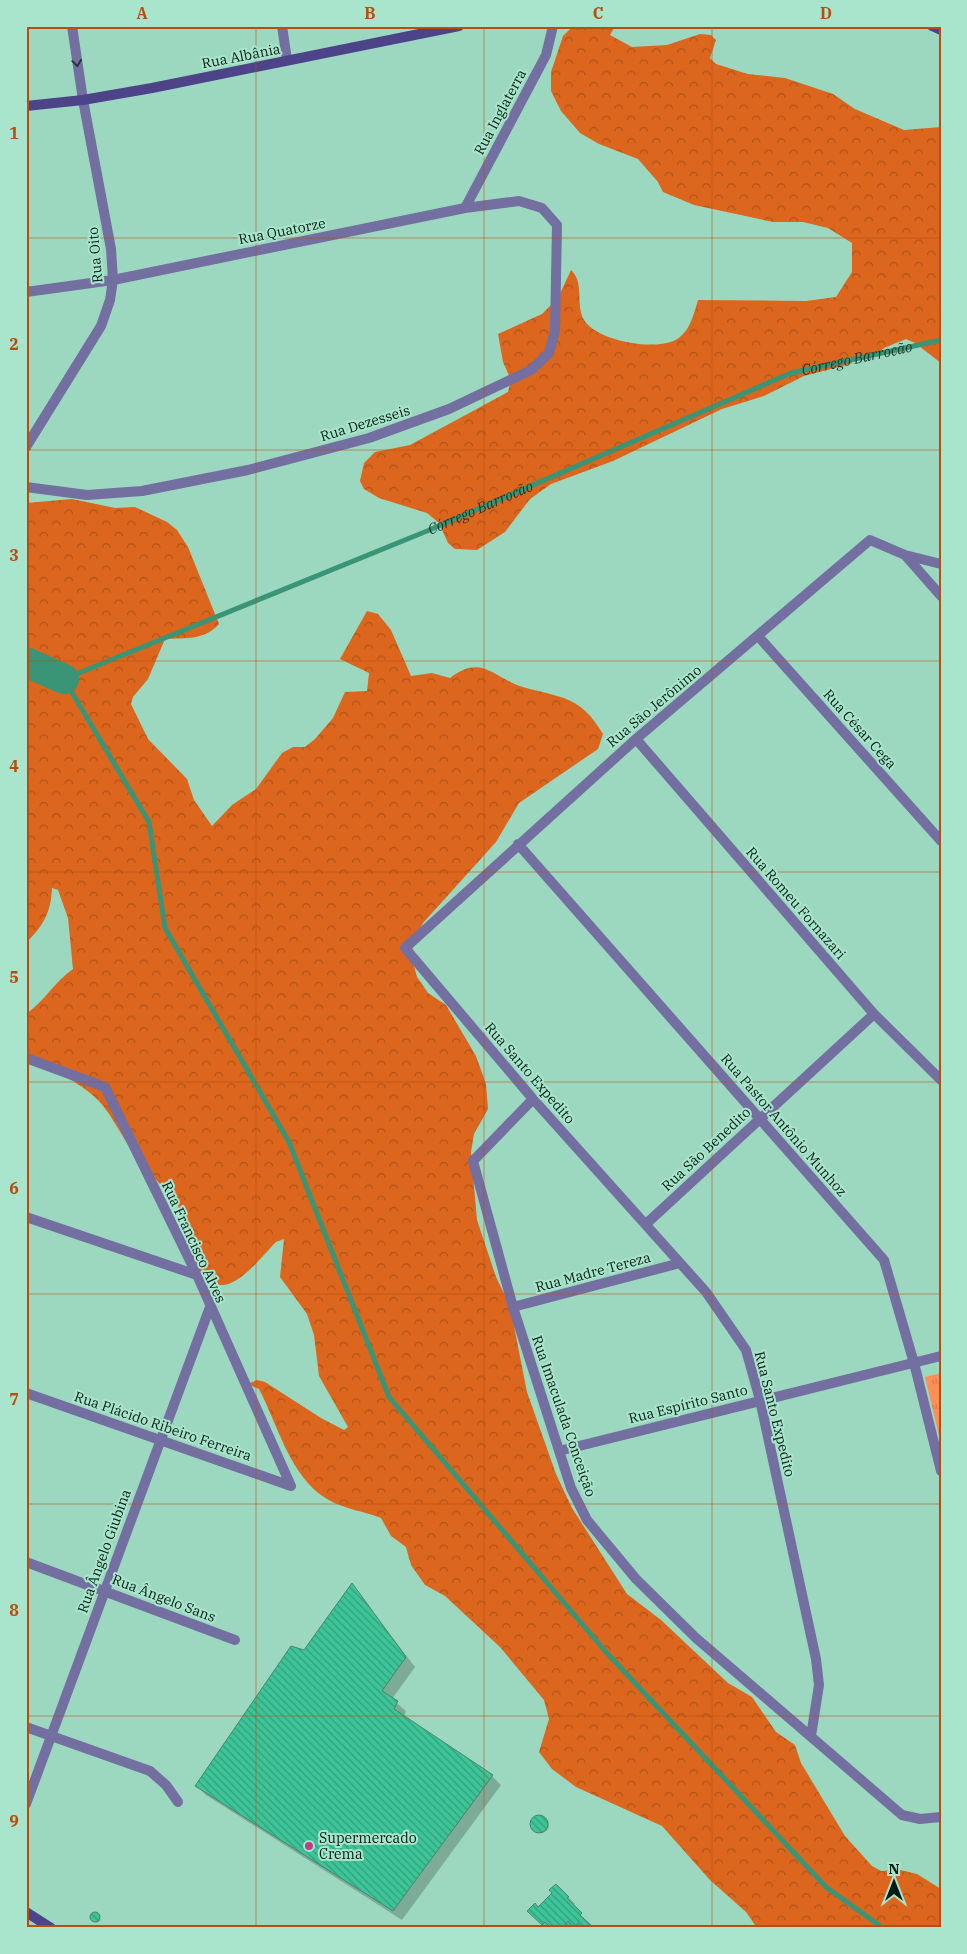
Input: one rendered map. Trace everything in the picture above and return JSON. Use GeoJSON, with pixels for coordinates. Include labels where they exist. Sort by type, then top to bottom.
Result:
{"type":"FeatureCollection","features":[{"type":"Feature","properties":{"kind":"street","name":"Rua Oito"},"geometry":{"type":"LineString","coordinates":[[26,447],[101,326],[110,300],[113,280],[111,248],[82,100],[72,26]]}},
{"type":"Feature","properties":{"kind":"street"},"geometry":{"type":"LineString","coordinates":[[282,26],[287,60]]}},
{"type":"Feature","properties":{"kind":"street","name":"Rua Albânia"},"geometry":{"type":"LineString","coordinates":[[26,106],[82,100],[428,30],[460,26]]}},
{"type":"Feature","properties":{"kind":"street","name":"Rua Inglaterra"},"geometry":{"type":"LineString","coordinates":[[465,208],[546,55],[553,26]]}},
{"type":"Feature","properties":{"kind":"street"},"geometry":{"type":"LineString","coordinates":[[932,26],[941,30]]}},
{"type":"Feature","properties":{"kind":"street","name":"Rua Quatorze"},"geometry":{"type":"LineString","coordinates":[[26,292],[113,280],[465,208],[519,201],[542,208]]}},
{"type":"Feature","properties":{"kind":"street","name":"Rua Dezesseis"},"geometry":{"type":"LineString","coordinates":[[26,487],[87,495],[133,491],[248,470],[369,438],[449,409],[531,370],[549,354],[555,331],[557,225],[542,208]]}},
{"type":"Feature","properties":{"kind":"street","name":"Rua São Jerônimo"},"geometry":{"type":"LineString","coordinates":[[404,948],[636,739],[870,540],[904,555],[941,564]]}},
{"type":"Feature","properties":{"kind":"street"},"geometry":{"type":"LineString","coordinates":[[904,555],[941,596]]}},
{"type":"Feature","properties":{"kind":"street","name":"Rua César Cega"},"geometry":{"type":"LineString","coordinates":[[758,636],[941,841]]}},
{"type":"Feature","properties":{"kind":"street","name":"Rua Romeu Fornazari"},"geometry":{"type":"LineString","coordinates":[[636,739],[874,1014],[941,1080]]}},
{"type":"Feature","properties":{"kind":"street","name":"Rua Pastor Antônio Munhoz"},"geometry":{"type":"LineString","coordinates":[[518,844],[884,1260],[914,1363],[941,1471]]}},
{"type":"Feature","properties":{"kind":"street","name":"Rua Santo Expedito"},"geometry":{"type":"LineString","coordinates":[[404,948],[534,1099],[706,1292],[746,1350],[760,1400],[816,1659],[819,1685],[810,1736]]}},
{"type":"Feature","properties":{"kind":"street","name":"Rua São Benedito"},"geometry":{"type":"LineString","coordinates":[[646,1224],[874,1014]]}},
{"type":"Feature","properties":{"kind":"street","name":"Rua Francisco Alves"},"geometry":{"type":"LineString","coordinates":[[26,1058],[105,1087],[197,1275],[290,1486]]}},
{"type":"Feature","properties":{"kind":"street","name":"Rua Imaculada Conceição"},"geometry":{"type":"LineString","coordinates":[[534,1099],[473,1161],[513,1308],[571,1488],[587,1520],[636,1579],[696,1638],[810,1736]]}},
{"type":"Feature","properties":{"kind":"street"},"geometry":{"type":"LineString","coordinates":[[26,1218],[197,1275]]}},
{"type":"Feature","properties":{"kind":"street","name":"Rua Madre Tereza"},"geometry":{"type":"LineString","coordinates":[[513,1308],[680,1263]]}},
{"type":"Feature","properties":{"kind":"street","name":"Rua Ângelo Giubina"},"geometry":{"type":"LineString","coordinates":[[26,1804],[104,1589],[210,1308]]}},
{"type":"Feature","properties":{"kind":"street","name":"Rua Espírito Santo"},"geometry":{"type":"LineString","coordinates":[[559,1451],[941,1356]]}},
{"type":"Feature","properties":{"kind":"street","name":"Rua Plácido Ribeiro Ferreira"},"geometry":{"type":"LineString","coordinates":[[26,1393],[290,1486]]}},
{"type":"Feature","properties":{"kind":"street","name":"Rua Ângelo Sans"},"geometry":{"type":"LineString","coordinates":[[26,1562],[104,1589],[234,1640]]}},
{"type":"Feature","properties":{"kind":"street"},"geometry":{"type":"LineString","coordinates":[[26,1727],[150,1771],[166,1785],[178,1802]]}},
{"type":"Feature","properties":{"kind":"street"},"geometry":{"type":"LineString","coordinates":[[810,1736],[902,1816],[920,1819],[941,1817]]}},
{"type":"Feature","properties":{"kind":"street"},"geometry":{"type":"LineString","coordinates":[[29,1917],[51,1928]]}},
{"type":"Feature","properties":{"kind":"green space"},"geometry":{"type":"Polygon","coordinates":[[[573,26],[615,26],[610,35],[632,47],[667,45],[700,34],[711,35],[716,40],[710,58],[716,64],[748,74],[785,78],[833,94],[855,109],[904,130],[941,127],[941,363],[915,343],[906,339],[884,348],[876,355],[863,355],[850,364],[804,376],[764,396],[722,409],[613,461],[551,484],[530,499],[505,532],[477,550],[455,549],[448,543],[439,523],[427,513],[379,498],[364,489],[360,481],[364,463],[375,452],[410,445],[508,392],[511,380],[503,362],[498,334],[542,314],[558,298],[571,270],[578,281],[581,314],[591,328],[615,339],[645,344],[671,342],[680,337],[689,325],[698,300],[806,301],[836,297],[852,272],[852,243],[828,228],[803,222],[773,222],[694,205],[663,192],[658,182],[638,159],[599,144],[580,133],[561,111],[551,91],[551,72],[563,36],[573,26]]]}},
{"type":"Feature","properties":{"kind":"green space"},"geometry":{"type":"Polygon","coordinates":[[[72,499],[115,508],[135,507],[167,522],[177,530],[188,547],[219,624],[201,636],[165,639],[148,679],[133,697],[131,704],[148,739],[187,779],[194,800],[212,826],[232,805],[256,789],[282,753],[293,747],[305,747],[315,739],[333,718],[345,692],[367,691],[369,673],[340,659],[367,611],[378,614],[391,630],[411,676],[432,673],[450,678],[461,671],[479,667],[523,687],[569,700],[578,705],[595,721],[603,734],[598,749],[519,803],[496,842],[423,923],[415,938],[411,955],[417,977],[428,993],[446,1005],[476,1056],[486,1084],[488,1109],[474,1134],[471,1152],[477,1220],[496,1277],[510,1306],[527,1392],[556,1474],[572,1508],[627,1594],[661,1620],[728,1683],[752,1697],[776,1732],[795,1745],[801,1763],[845,1836],[872,1866],[881,1871],[900,1870],[917,1874],[941,1889],[941,1928],[757,1928],[746,1912],[710,1880],[662,1826],[576,1787],[552,1769],[539,1752],[549,1719],[544,1700],[500,1647],[445,1596],[425,1585],[411,1565],[406,1547],[391,1536],[381,1518],[347,1508],[327,1499],[303,1478],[286,1449],[259,1389],[248,1384],[257,1380],[265,1382],[321,1418],[344,1430],[348,1427],[319,1376],[314,1335],[307,1314],[280,1277],[284,1239],[276,1242],[243,1276],[235,1281],[220,1285],[208,1281],[199,1274],[193,1265],[178,1205],[135,1156],[104,1107],[90,1093],[73,1081],[26,1058],[26,1014],[73,969],[68,918],[58,890],[52,888],[48,912],[37,931],[26,943],[26,503],[72,499]]]}},
{"type":"Feature","properties":{"kind":"green space"},"geometry":{"type":"Polygon","coordinates":[[[941,1373],[941,1444],[925,1377],[941,1373]]]}},
{"type":"Feature","properties":{"kind":"building"},"geometry":{"type":"Polygon","coordinates":[[[352,1583],[406,1657],[382,1691],[398,1701],[394,1709],[493,1775],[393,1911],[195,1786],[291,1646],[304,1650],[352,1583]]]}},
{"type":"Feature","properties":{"kind":"building"},"geometry":{"type":"Polygon","coordinates":[[[539,1815],[545,1818],[548,1824],[545,1830],[539,1833],[533,1830],[530,1824],[533,1818],[539,1815]]]}},
{"type":"Feature","properties":{"kind":"building"},"geometry":{"type":"Polygon","coordinates":[[[556,1884],[582,1913],[580,1915],[594,1928],[551,1928],[545,1922],[542,1925],[527,1911],[535,1903],[538,1907],[552,1893],[549,1890],[556,1884]]]}},
{"type":"Feature","properties":{"kind":"building"},"geometry":{"type":"Polygon","coordinates":[[[93,1912],[97,1912],[100,1917],[99,1921],[93,1922],[90,1919],[90,1915],[93,1912]]]}},
{"type":"Feature","properties":{"kind":"building"},"geometry":{"type":"Polygon","coordinates":[[[568,1921],[574,1928],[562,1928],[568,1921]]]}},
{"type":"Feature","properties":{"kind":"building"},"geometry":{"type":"Polygon","coordinates":[[[578,1923],[583,1928],[574,1928],[578,1923]]]}},
{"type":"Feature","properties":{"kind":"waterway"},"geometry":{"type":"LineString","coordinates":[[883,1928],[826,1887],[606,1652],[389,1397],[289,1142],[165,928],[149,822],[64,679],[427,531],[791,373],[941,340]]}},
{"type":"Feature","properties":{"kind":"waterway","name":"Córrego Barrocão"},"geometry":{"type":"LineString","coordinates":[[26,662],[64,679]]}},
{"type":"Feature","properties":{"kind":"place","name":"Supermercado Crema"},"geometry":{"type":"Point","coordinates":[309,1846]}}]}
